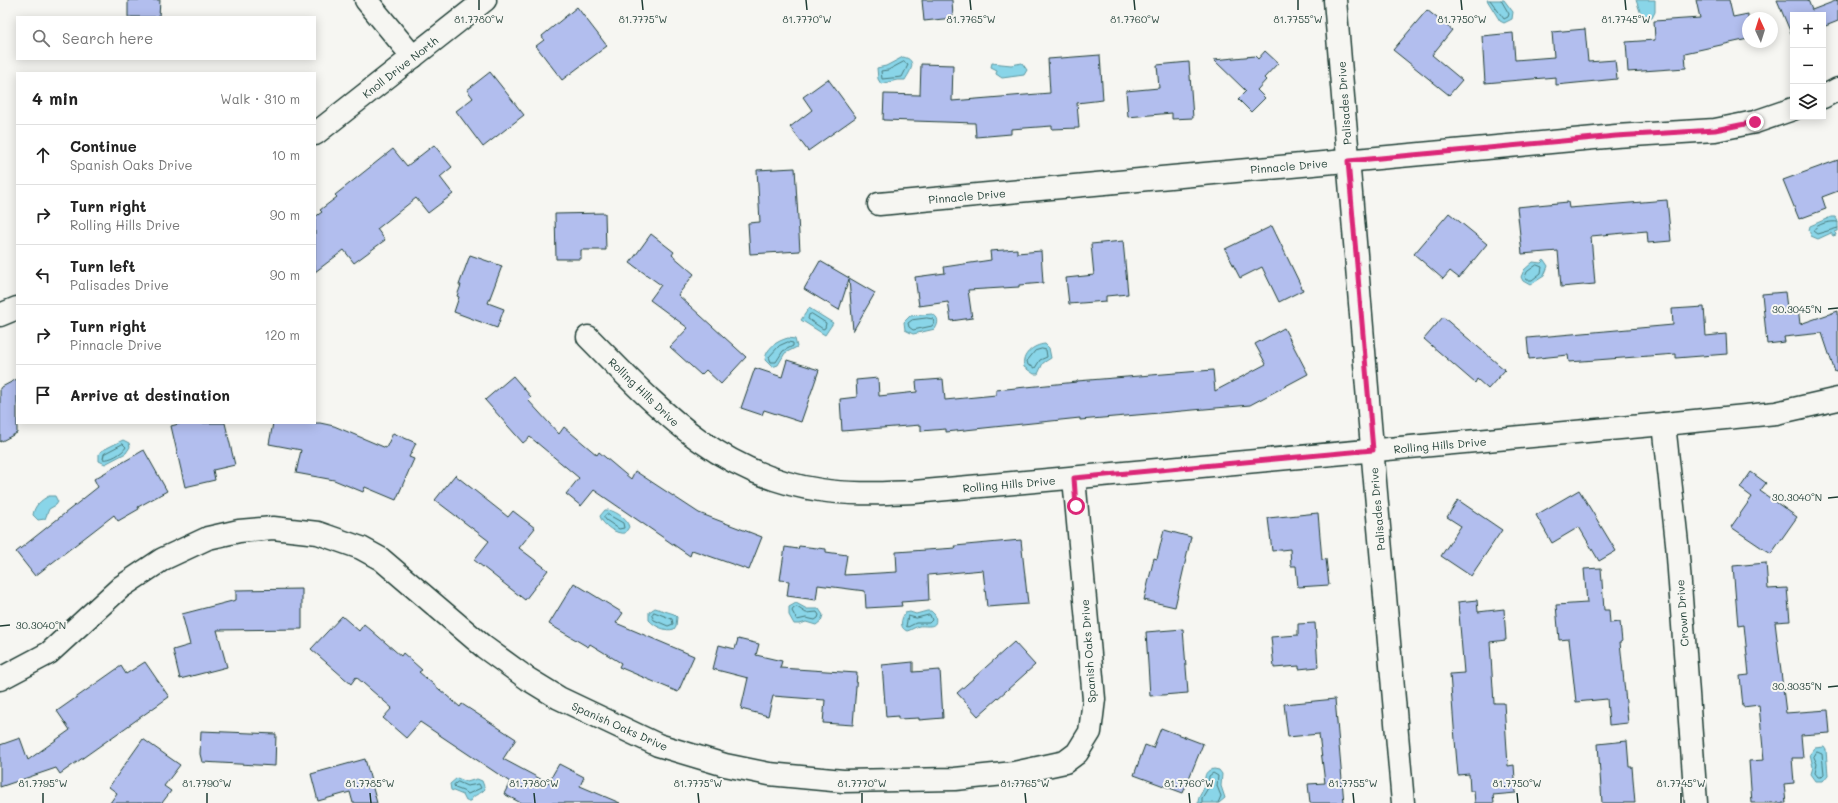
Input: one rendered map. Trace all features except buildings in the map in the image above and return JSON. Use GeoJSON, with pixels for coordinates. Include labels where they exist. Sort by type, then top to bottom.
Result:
{"type":"FeatureCollection","features":[{"type":"Feature","properties":{"kind":"street"},"geometry":{"type":"LineString","coordinates":[[366,0],[413,57]]}},
{"type":"Feature","properties":{"kind":"street","name":"Knoll Drive North"},"geometry":{"type":"LineString","coordinates":[[316,133],[485,0]]}},
{"type":"Feature","properties":{"kind":"street","name":"Palisades Drive"},"geometry":{"type":"LineString","coordinates":[[1335,0],[1404,803]]}},
{"type":"Feature","properties":{"kind":"street"},"geometry":{"type":"LineString","coordinates":[[1826,95],[1838,89]]}},
{"type":"Feature","properties":{"kind":"street","name":"Pinnacle Drive"},"geometry":{"type":"LineString","coordinates":[[879,204],[1616,136],[1715,130],[1755,122],[1790,110]]}},
{"type":"Feature","properties":{"kind":"street"},"geometry":{"type":"LineString","coordinates":[[0,315],[16,308]]}},
{"type":"Feature","properties":{"kind":"street","name":"Rolling Hills Drive"},"geometry":{"type":"LineString","coordinates":[[588,337],[656,406],[683,430],[724,457],[751,470],[780,481],[818,490],[848,493],[914,492],[1664,424],[1776,413],[1838,399]]}},
{"type":"Feature","properties":{"kind":"street","name":"Crown Drive"},"geometry":{"type":"LineString","coordinates":[[1664,424],[1677,542],[1696,803]]}},
{"type":"Feature","properties":{"kind":"street","name":"Spanish Oaks Drive"},"geometry":{"type":"LineString","coordinates":[[0,678],[49,652],[121,587],[163,558],[208,538],[239,531],[273,528],[318,533],[361,548],[381,559],[484,647],[528,679],[559,698],[658,745],[725,765],[769,774],[842,781],[955,779],[1014,773],[1065,762],[1077,753],[1090,732],[1094,699],[1074,478]]}},
{"type":"Feature","properties":{"kind":"water"},"geometry":{"type":"Polygon","coordinates":[[[1487,0],[1504,0],[1513,12],[1512,19],[1504,23],[1500,21],[1487,0]]]}},
{"type":"Feature","properties":{"kind":"water"},"geometry":{"type":"Polygon","coordinates":[[[1636,0],[1655,0],[1655,12],[1652,18],[1647,19],[1642,17],[1636,0]]]}},
{"type":"Feature","properties":{"kind":"water"},"geometry":{"type":"Polygon","coordinates":[[[903,57],[911,61],[912,64],[912,67],[905,80],[897,80],[881,84],[878,79],[877,68],[886,66],[903,57]]]}},
{"type":"Feature","properties":{"kind":"water"},"geometry":{"type":"Polygon","coordinates":[[[992,63],[1011,65],[1022,63],[1027,70],[1024,75],[1002,78],[996,74],[997,70],[991,67],[992,63]]]}},
{"type":"Feature","properties":{"kind":"water"},"geometry":{"type":"Polygon","coordinates":[[[1831,217],[1835,217],[1838,221],[1838,231],[1835,232],[1836,235],[1833,236],[1831,233],[1818,239],[1811,236],[1809,230],[1810,226],[1831,217]]]}},
{"type":"Feature","properties":{"kind":"water"},"geometry":{"type":"Polygon","coordinates":[[[1544,260],[1548,266],[1544,276],[1530,285],[1523,281],[1521,277],[1524,270],[1533,262],[1541,263],[1544,260]]]}},
{"type":"Feature","properties":{"kind":"water"},"geometry":{"type":"Polygon","coordinates":[[[809,308],[833,323],[825,335],[801,320],[809,308]]]}},
{"type":"Feature","properties":{"kind":"water"},"geometry":{"type":"Polygon","coordinates":[[[932,314],[938,320],[935,329],[913,334],[905,330],[904,322],[910,316],[932,314]]]}},
{"type":"Feature","properties":{"kind":"water"},"geometry":{"type":"Polygon","coordinates":[[[788,338],[795,339],[797,347],[785,353],[778,365],[772,367],[765,360],[767,352],[776,343],[788,338]]]}},
{"type":"Feature","properties":{"kind":"water"},"geometry":{"type":"Polygon","coordinates":[[[1045,344],[1049,348],[1051,358],[1043,363],[1038,374],[1034,374],[1024,367],[1024,358],[1029,351],[1036,346],[1045,344]]]}},
{"type":"Feature","properties":{"kind":"water"},"geometry":{"type":"Polygon","coordinates":[[[123,440],[129,443],[130,447],[126,453],[105,464],[99,461],[99,454],[101,451],[123,440]]]}},
{"type":"Feature","properties":{"kind":"water"},"geometry":{"type":"Polygon","coordinates":[[[49,496],[55,496],[58,502],[49,509],[45,519],[38,520],[33,515],[36,506],[49,496]]]}},
{"type":"Feature","properties":{"kind":"water"},"geometry":{"type":"Polygon","coordinates":[[[605,510],[612,511],[626,520],[629,527],[625,533],[614,531],[604,523],[600,516],[605,510]]]}},
{"type":"Feature","properties":{"kind":"water"},"geometry":{"type":"Polygon","coordinates":[[[796,603],[807,609],[819,609],[823,615],[821,621],[816,625],[806,622],[794,624],[789,615],[789,607],[796,603]]]}},
{"type":"Feature","properties":{"kind":"water"},"geometry":{"type":"Polygon","coordinates":[[[655,608],[674,614],[677,617],[676,626],[674,629],[667,630],[660,628],[649,620],[649,612],[655,608]]]}},
{"type":"Feature","properties":{"kind":"water"},"geometry":{"type":"Polygon","coordinates":[[[931,611],[935,615],[936,620],[934,625],[919,626],[907,631],[904,630],[902,626],[902,618],[905,613],[910,612],[916,614],[931,611]]]}},
{"type":"Feature","properties":{"kind":"water"},"geometry":{"type":"Polygon","coordinates":[[[1824,747],[1826,750],[1828,775],[1823,781],[1816,781],[1811,774],[1813,767],[1810,754],[1815,748],[1824,747]]]}},
{"type":"Feature","properties":{"kind":"water"},"geometry":{"type":"Polygon","coordinates":[[[1214,769],[1219,770],[1222,774],[1221,786],[1225,798],[1219,803],[1198,803],[1204,787],[1206,773],[1214,769]]]}},
{"type":"Feature","properties":{"kind":"water"},"geometry":{"type":"Polygon","coordinates":[[[457,778],[467,782],[477,779],[482,781],[485,789],[470,801],[466,801],[463,795],[451,790],[450,784],[457,778]]]}},
{"type":"Feature","properties":{"kind":"route"},"geometry":{"type":"LineString","coordinates":[[1076,506],[1074,478],[1373,450],[1348,161],[1616,136],[1715,130],[1755,122]]}}]}
